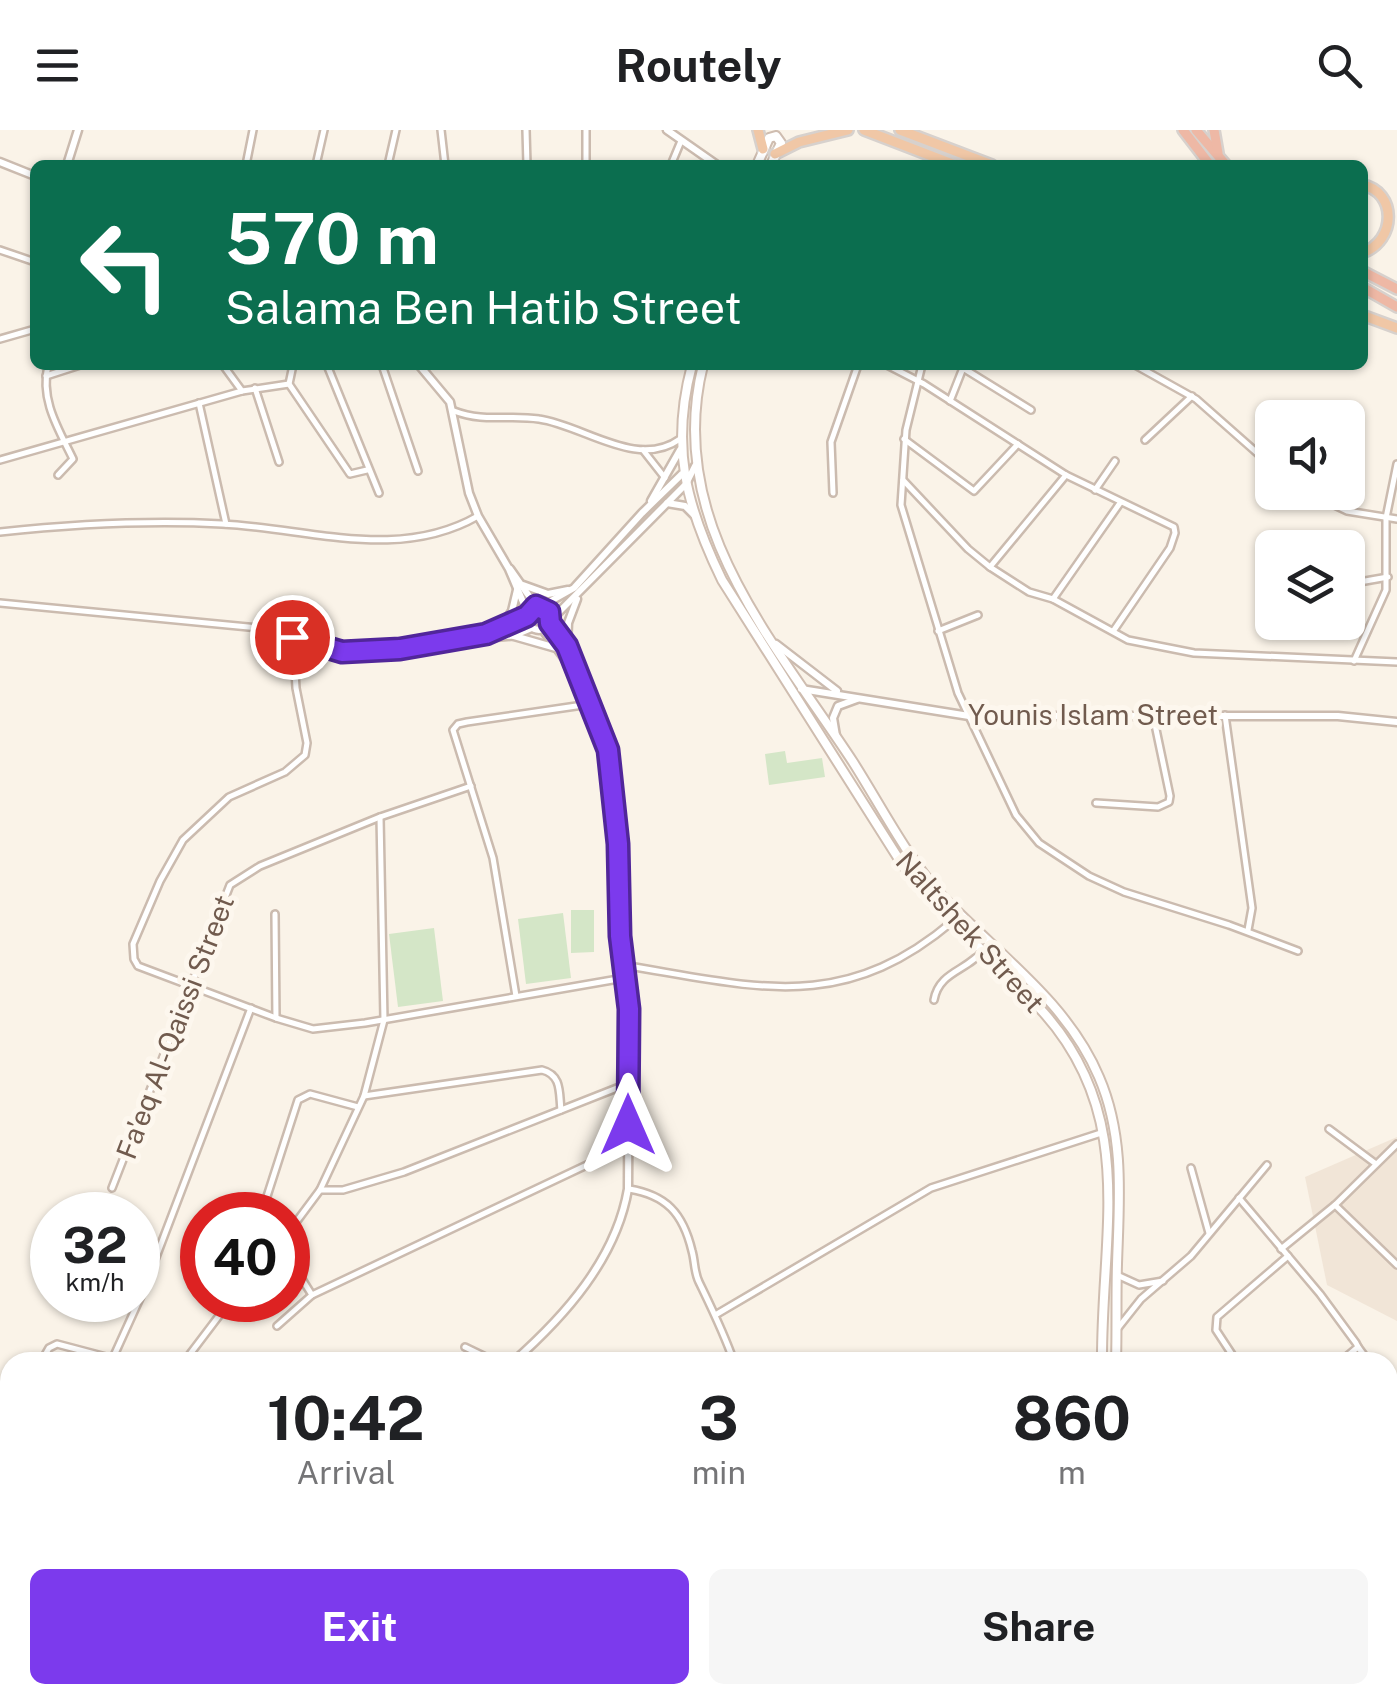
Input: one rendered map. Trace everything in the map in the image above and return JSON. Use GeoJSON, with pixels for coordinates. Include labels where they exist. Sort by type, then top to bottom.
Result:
{"type":"FeatureCollection","features":[{"type":"Feature","properties":{"kind":"highway"},"geometry":{"type":"LineString","coordinates":[[758,130],[763,150]]}},
{"type":"Feature","properties":{"kind":"highway"},"geometry":{"type":"LineString","coordinates":[[773,160],[799,142],[848,130]]}},
{"type":"Feature","properties":{"kind":"highway"},"geometry":{"type":"LineString","coordinates":[[864,130],[943,160]]}},
{"type":"Feature","properties":{"kind":"highway"},"geometry":{"type":"LineString","coordinates":[[900,130],[979,160]]}},
{"type":"Feature","properties":{"kind":"highway"},"geometry":{"type":"LineString","coordinates":[[1182,130],[1204,160]]}},
{"type":"Feature","properties":{"kind":"highway"},"geometry":{"type":"LineString","coordinates":[[1196,130],[1222,160]]}},
{"type":"Feature","properties":{"kind":"highway"},"geometry":{"type":"LineString","coordinates":[[1214,130],[1218,156]]}},
{"type":"Feature","properties":{"kind":"highway"},"geometry":{"type":"LineString","coordinates":[[1368,186],[1386,195],[1395,218],[1383,244],[1368,250]]}},
{"type":"Feature","properties":{"kind":"highway"},"geometry":{"type":"LineString","coordinates":[[1368,275],[1397,290]]}},
{"type":"Feature","properties":{"kind":"highway"},"geometry":{"type":"LineString","coordinates":[[1368,290],[1397,307]]}},
{"type":"Feature","properties":{"kind":"highway"},"geometry":{"type":"LineString","coordinates":[[1368,317],[1397,328]]}},
{"type":"Feature","properties":{"kind":"main road"},"geometry":{"type":"LineString","coordinates":[[759,160],[769,138],[776,136],[781,143],[773,160]]}},
{"type":"Feature","properties":{"kind":"main road","name":"Naltshek Street"},"geometry":{"type":"LineString","coordinates":[[691,370],[680,450],[728,568],[924,873],[1070,1026],[1106,1094],[1117,1130],[1116,1352]]}},
{"type":"Feature","properties":{"kind":"main road","name":"Naltshek Street"},"geometry":{"type":"LineString","coordinates":[[701,370],[693,418],[696,466],[689,479],[695,516],[722,580],[902,864],[1064,1037],[1093,1092],[1104,1132],[1108,1192],[1102,1352]]}},
{"type":"Feature","properties":{"kind":"main road"},"geometry":{"type":"LineString","coordinates":[[1106,1252],[1118,1253]]}},
{"type":"Feature","properties":{"kind":"street"},"geometry":{"type":"LineString","coordinates":[[70,160],[78,130]]}},
{"type":"Feature","properties":{"kind":"street"},"geometry":{"type":"LineString","coordinates":[[247,160],[253,130]]}},
{"type":"Feature","properties":{"kind":"street"},"geometry":{"type":"LineString","coordinates":[[317,160],[324,130]]}},
{"type":"Feature","properties":{"kind":"street"},"geometry":{"type":"LineString","coordinates":[[389,160],[396,130]]}},
{"type":"Feature","properties":{"kind":"street"},"geometry":{"type":"LineString","coordinates":[[440,130],[444,160]]}},
{"type":"Feature","properties":{"kind":"street"},"geometry":{"type":"LineString","coordinates":[[526,130],[527,160]]}},
{"type":"Feature","properties":{"kind":"street"},"geometry":{"type":"LineString","coordinates":[[586,130],[586,160]]}},
{"type":"Feature","properties":{"kind":"street"},"geometry":{"type":"LineString","coordinates":[[667,130],[710,160]]}},
{"type":"Feature","properties":{"kind":"street"},"geometry":{"type":"LineString","coordinates":[[673,160],[681,141]]}},
{"type":"Feature","properties":{"kind":"street"},"geometry":{"type":"LineString","coordinates":[[0,162],[30,174]]}},
{"type":"Feature","properties":{"kind":"street"},"geometry":{"type":"LineString","coordinates":[[0,250],[30,260]]}},
{"type":"Feature","properties":{"kind":"street"},"geometry":{"type":"LineString","coordinates":[[0,339],[30,330]]}},
{"type":"Feature","properties":{"kind":"street"},"geometry":{"type":"LineString","coordinates":[[47,370],[48,403],[72,460],[58,475]]}},
{"type":"Feature","properties":{"kind":"street"},"geometry":{"type":"LineString","coordinates":[[46,376],[65,370]]}},
{"type":"Feature","properties":{"kind":"street"},"geometry":{"type":"LineString","coordinates":[[227,370],[242,391]]}},
{"type":"Feature","properties":{"kind":"street"},"geometry":{"type":"LineString","coordinates":[[291,370],[289,384],[346,472],[367,470]]}},
{"type":"Feature","properties":{"kind":"street"},"geometry":{"type":"LineString","coordinates":[[328,370],[379,493]]}},
{"type":"Feature","properties":{"kind":"street"},"geometry":{"type":"LineString","coordinates":[[384,370],[418,471]]}},
{"type":"Feature","properties":{"kind":"street"},"geometry":{"type":"LineString","coordinates":[[424,370],[454,411],[464,472],[478,516],[520,587],[549,612],[550,622],[590,704],[608,750],[618,844],[622,964],[629,1009],[628,1188],[622,1211],[588,1282],[522,1352]]}},
{"type":"Feature","properties":{"kind":"street"},"geometry":{"type":"LineString","coordinates":[[834,493],[831,442],[856,370]]}},
{"type":"Feature","properties":{"kind":"street"},"geometry":{"type":"LineString","coordinates":[[898,370],[1066,475],[1168,523],[1175,533],[1166,554],[1114,630]]}},
{"type":"Feature","properties":{"kind":"street"},"geometry":{"type":"LineString","coordinates":[[921,370],[904,439],[901,505],[907,534],[968,716],[1024,828],[1069,865],[1124,892],[1298,951]]}},
{"type":"Feature","properties":{"kind":"street"},"geometry":{"type":"LineString","coordinates":[[950,401],[962,370]]}},
{"type":"Feature","properties":{"kind":"street"},"geometry":{"type":"LineString","coordinates":[[970,370],[1031,410]]}},
{"type":"Feature","properties":{"kind":"street"},"geometry":{"type":"LineString","coordinates":[[1144,370],[1192,396],[1255,451]]}},
{"type":"Feature","properties":{"kind":"street"},"geometry":{"type":"LineString","coordinates":[[0,460],[242,391],[289,384]]}},
{"type":"Feature","properties":{"kind":"street"},"geometry":{"type":"LineString","coordinates":[[255,388],[279,462]]}},
{"type":"Feature","properties":{"kind":"street"},"geometry":{"type":"LineString","coordinates":[[1145,440],[1192,396]]}},
{"type":"Feature","properties":{"kind":"street"},"geometry":{"type":"LineString","coordinates":[[200,404],[226,524]]}},
{"type":"Feature","properties":{"kind":"street"},"geometry":{"type":"LineString","coordinates":[[454,411],[478,419],[535,418],[642,450],[665,448],[680,440]]}},
{"type":"Feature","properties":{"kind":"street"},"geometry":{"type":"LineString","coordinates":[[904,439],[974,490],[1018,444]]}},
{"type":"Feature","properties":{"kind":"street"},"geometry":{"type":"LineString","coordinates":[[642,450],[665,478]]}},
{"type":"Feature","properties":{"kind":"street"},"geometry":{"type":"LineString","coordinates":[[469,639],[500,629],[574,588],[648,507],[680,450]]}},
{"type":"Feature","properties":{"kind":"street"},"geometry":{"type":"LineString","coordinates":[[1096,490],[1115,461]]}},
{"type":"Feature","properties":{"kind":"street"},"geometry":{"type":"LineString","coordinates":[[1354,662],[1385,595],[1386,518],[1397,464]]}},
{"type":"Feature","properties":{"kind":"street"},"geometry":{"type":"LineString","coordinates":[[990,567],[1066,475]]}},
{"type":"Feature","properties":{"kind":"street"},"geometry":{"type":"LineString","coordinates":[[901,478],[990,567],[1029,592],[1053,599],[1128,640],[1178,651],[1397,662]]}},
{"type":"Feature","properties":{"kind":"street"},"geometry":{"type":"LineString","coordinates":[[648,507],[689,479]]}},
{"type":"Feature","properties":{"kind":"street"},"geometry":{"type":"LineString","coordinates":[[0,603],[258,628],[342,652],[514,636],[550,622],[689,479]]}},
{"type":"Feature","properties":{"kind":"street"},"geometry":{"type":"LineString","coordinates":[[1053,599],[1120,502]]}},
{"type":"Feature","properties":{"kind":"street"},"geometry":{"type":"LineString","coordinates":[[661,506],[680,504],[695,516]]}},
{"type":"Feature","properties":{"kind":"street"},"geometry":{"type":"LineString","coordinates":[[1344,510],[1397,519]]}},
{"type":"Feature","properties":{"kind":"street"},"geometry":{"type":"LineString","coordinates":[[0,532],[124,521],[226,524],[400,541],[438,534],[478,516]]}},
{"type":"Feature","properties":{"kind":"street"},"geometry":{"type":"LineString","coordinates":[[1365,581],[1388,577]]}},
{"type":"Feature","properties":{"kind":"street"},"geometry":{"type":"LineString","coordinates":[[520,587],[548,594],[574,588]]}},
{"type":"Feature","properties":{"kind":"street"},"geometry":{"type":"LineString","coordinates":[[520,587],[528,615],[563,648]]}},
{"type":"Feature","properties":{"kind":"street"},"geometry":{"type":"LineString","coordinates":[[500,629],[512,611],[520,587]]}},
{"type":"Feature","properties":{"kind":"street"},"geometry":{"type":"LineString","coordinates":[[563,648],[578,596]]}},
{"type":"Feature","properties":{"kind":"street"},"geometry":{"type":"LineString","coordinates":[[938,631],[978,616]]}},
{"type":"Feature","properties":{"kind":"street"},"geometry":{"type":"LineString","coordinates":[[514,636],[563,648]]}},
{"type":"Feature","properties":{"kind":"street"},"geometry":{"type":"LineString","coordinates":[[292,637],[296,688],[307,743],[305,755],[296,766],[229,797],[195,827],[172,856],[133,944],[138,966],[314,1029],[624,978]]}},
{"type":"Feature","properties":{"kind":"street"},"geometry":{"type":"LineString","coordinates":[[770,638],[838,692]]}},
{"type":"Feature","properties":{"kind":"street","name":"Younis Islam Street"},"geometry":{"type":"LineString","coordinates":[[791,688],[838,692],[968,716],[1354,716],[1397,722]]}},
{"type":"Feature","properties":{"kind":"street"},"geometry":{"type":"LineString","coordinates":[[836,737],[833,718],[838,706],[846,700],[864,699]]}},
{"type":"Feature","properties":{"kind":"street"},"geometry":{"type":"LineString","coordinates":[[516,996],[493,858],[453,730],[458,724],[590,704]]}},
{"type":"Feature","properties":{"kind":"street"},"geometry":{"type":"LineString","coordinates":[[1096,803],[1158,807],[1168,802],[1153,715]]}},
{"type":"Feature","properties":{"kind":"street"},"geometry":{"type":"LineString","coordinates":[[1225,716],[1252,908],[1248,932]]}},
{"type":"Feature","properties":{"kind":"street","name":"Fa'eq Al-Qaissi Street"},"geometry":{"type":"LineString","coordinates":[[112,1188],[226,890],[260,866],[380,817],[471,786]]}},
{"type":"Feature","properties":{"kind":"street"},"geometry":{"type":"LineString","coordinates":[[310,1203],[364,1096],[384,1020],[380,817]]}},
{"type":"Feature","properties":{"kind":"street"},"geometry":{"type":"LineString","coordinates":[[275,914],[276,1018]]}},
{"type":"Feature","properties":{"kind":"street"},"geometry":{"type":"LineString","coordinates":[[622,964],[758,986],[813,987],[874,972],[953,921]]}},
{"type":"Feature","properties":{"kind":"street"},"geometry":{"type":"LineString","coordinates":[[934,1000],[943,979],[978,958],[983,950]]}},
{"type":"Feature","properties":{"kind":"street"},"geometry":{"type":"LineString","coordinates":[[116,1352],[142,1294],[251,1008]]}},
{"type":"Feature","properties":{"kind":"street"},"geometry":{"type":"LineString","coordinates":[[364,1096],[542,1070],[558,1080],[562,1110]]}},
{"type":"Feature","properties":{"kind":"street"},"geometry":{"type":"LineString","coordinates":[[320,1190],[368,1184],[627,1084]]}},
{"type":"Feature","properties":{"kind":"street"},"geometry":{"type":"LineString","coordinates":[[268,1192],[298,1100],[310,1094],[358,1107]]}},
{"type":"Feature","properties":{"kind":"street"},"geometry":{"type":"LineString","coordinates":[[1329,1129],[1376,1164]]}},
{"type":"Feature","properties":{"kind":"street"},"geometry":{"type":"LineString","coordinates":[[717,1314],[932,1188],[1104,1132]]}},
{"type":"Feature","properties":{"kind":"street"},"geometry":{"type":"LineString","coordinates":[[1281,1249],[1335,1205],[1397,1145]]}},
{"type":"Feature","properties":{"kind":"street"},"geometry":{"type":"LineString","coordinates":[[277,1326],[312,1295],[629,1146]]}},
{"type":"Feature","properties":{"kind":"street"},"geometry":{"type":"LineString","coordinates":[[1117,1329],[1141,1299],[1166,1280],[1210,1233],[1267,1165]]}},
{"type":"Feature","properties":{"kind":"street"},"geometry":{"type":"LineString","coordinates":[[1191,1168],[1210,1233]]}},
{"type":"Feature","properties":{"kind":"street"},"geometry":{"type":"LineString","coordinates":[[628,1188],[652,1192],[667,1203],[688,1238],[696,1276],[717,1314],[730,1352]]}},
{"type":"Feature","properties":{"kind":"street"},"geometry":{"type":"LineString","coordinates":[[1239,1198],[1362,1352]]}},
{"type":"Feature","properties":{"kind":"street"},"geometry":{"type":"LineString","coordinates":[[1335,1205],[1397,1265]]}},
{"type":"Feature","properties":{"kind":"street"},"geometry":{"type":"LineString","coordinates":[[1230,1352],[1216,1330],[1217,1317],[1288,1256]]}},
{"type":"Feature","properties":{"kind":"street"},"geometry":{"type":"LineString","coordinates":[[1117,1274],[1139,1285],[1166,1280]]}},
{"type":"Feature","properties":{"kind":"street"},"geometry":{"type":"LineString","coordinates":[[192,1352],[214,1322]]}},
{"type":"Feature","properties":{"kind":"street"},"geometry":{"type":"LineString","coordinates":[[46,1352],[57,1344],[84,1352]]}},
{"type":"Feature","properties":{"kind":"street"},"geometry":{"type":"LineString","coordinates":[[465,1347],[475,1352]]}},
{"type":"Feature","properties":{"kind":"street"},"geometry":{"type":"LineString","coordinates":[[1352,1352],[1358,1347]]}},
{"type":"Feature","properties":{"kind":"shaded area"},"geometry":{"type":"Polygon","coordinates":[[[1397,1137],[1397,1321],[1327,1285],[1305,1177],[1397,1137]]]}},
{"type":"Feature","properties":{"kind":"green space"},"geometry":{"type":"Polygon","coordinates":[[[785,751],[787,763],[822,758],[825,777],[769,785],[765,754],[785,751]]]}},
{"type":"Feature","properties":{"kind":"green space"},"geometry":{"type":"Polygon","coordinates":[[[571,910],[594,910],[594,952],[571,953],[571,910]]]}},
{"type":"Feature","properties":{"kind":"green space"},"geometry":{"type":"Polygon","coordinates":[[[563,913],[571,978],[526,984],[518,919],[563,913]]]}},
{"type":"Feature","properties":{"kind":"green space"},"geometry":{"type":"Polygon","coordinates":[[[434,928],[443,1001],[398,1007],[389,934],[434,928]]]}},
{"type":"Feature","properties":{"kind":"route"},"geometry":{"type":"LineString","coordinates":[[292,637],[342,652],[400,649],[486,634],[527,616],[536,606],[549,612],[550,623],[567,646],[608,750],[618,844],[620,936],[629,1009],[628,1125]]}}]}
